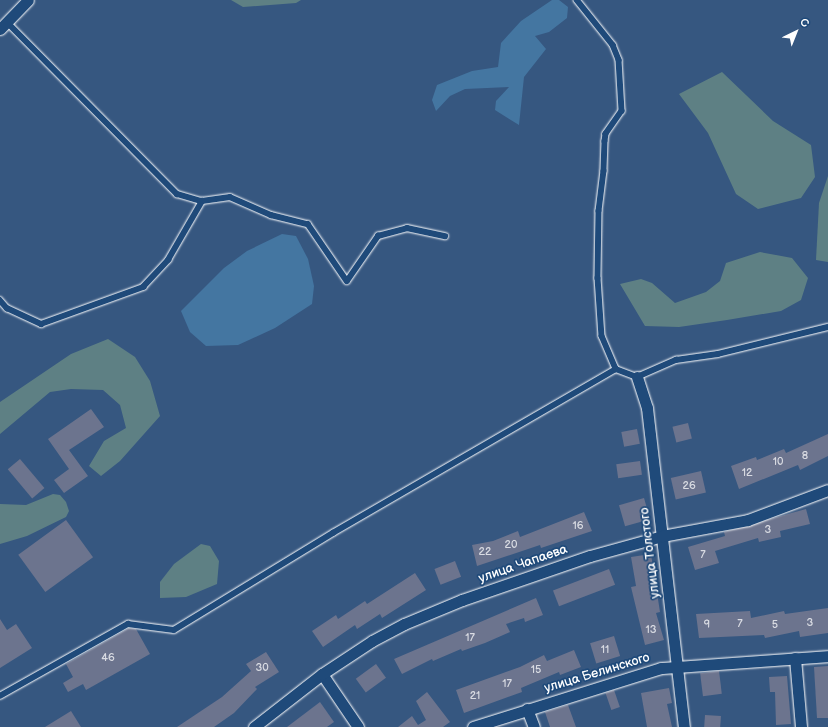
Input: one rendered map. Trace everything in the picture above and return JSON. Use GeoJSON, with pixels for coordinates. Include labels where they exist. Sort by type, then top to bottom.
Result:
{"type":"FeatureCollection","features":[{"type":"Feature","properties":{"kind":"street"},"geometry":{"type":"LineString","coordinates":[[3,26],[28,0]]}},
{"type":"Feature","properties":{"kind":"street","name":"улица Толстого"},"geometry":{"type":"LineString","coordinates":[[637,377],[647,408],[684,727]]}},
{"type":"Feature","properties":{"kind":"street","name":"улица Чапаева"},"geometry":{"type":"LineString","coordinates":[[254,727],[322,674],[404,624],[462,600],[590,556],[662,536],[748,520],[828,490]]}},
{"type":"Feature","properties":{"kind":"street","name":"улица Белинского"},"geometry":{"type":"LineString","coordinates":[[474,727],[636,674],[678,666],[828,656]]}},
{"type":"Feature","properties":{"kind":"street"},"geometry":{"type":"LineString","coordinates":[[795,658],[801,727]]}},
{"type":"Feature","properties":{"kind":"street"},"geometry":{"type":"LineString","coordinates":[[322,674],[358,727]]}},
{"type":"Feature","properties":{"kind":"street"},"geometry":{"type":"LineString","coordinates":[[527,709],[534,727]]}},
{"type":"Feature","properties":{"kind":"lane"},"geometry":{"type":"LineString","coordinates":[[577,0],[613,45],[620,60],[622,111],[606,134],[604,141],[599,241],[601,329],[616,369],[637,377],[676,360],[718,354],[828,327]]}},
{"type":"Feature","properties":{"kind":"lane"},"geometry":{"type":"LineString","coordinates":[[3,26],[177,194],[202,201],[230,197],[271,215],[308,224],[347,281],[378,236],[407,228],[445,236]]}},
{"type":"Feature","properties":{"kind":"lane"},"geometry":{"type":"LineString","coordinates":[[0,300],[7,308],[42,324],[143,287],[168,260],[202,201]]}},
{"type":"Feature","properties":{"kind":"lane"},"geometry":{"type":"LineString","coordinates":[[0,696],[128,624],[174,630],[353,521],[616,369]]}},
{"type":"Feature","properties":{"kind":"green space"},"geometry":{"type":"Polygon","coordinates":[[[231,0],[301,0],[296,3],[243,7],[231,0]]]}},
{"type":"Feature","properties":{"kind":"green space"},"geometry":{"type":"Polygon","coordinates":[[[722,72],[773,121],[811,145],[815,177],[801,198],[758,209],[736,194],[708,133],[679,94],[722,72]]]}},
{"type":"Feature","properties":{"kind":"green space"},"geometry":{"type":"Polygon","coordinates":[[[828,176],[828,262],[816,260],[819,203],[828,176]]]}},
{"type":"Feature","properties":{"kind":"green space"},"geometry":{"type":"Polygon","coordinates":[[[760,252],[792,258],[808,278],[801,300],[781,311],[727,320],[679,327],[645,326],[620,284],[641,279],[652,283],[675,303],[706,292],[720,281],[726,263],[760,252]]]}},
{"type":"Feature","properties":{"kind":"green space"},"geometry":{"type":"Polygon","coordinates":[[[108,339],[135,357],[150,381],[160,416],[120,461],[101,476],[89,466],[104,441],[126,428],[120,405],[103,390],[71,389],[50,392],[0,434],[0,402],[71,354],[108,339]]]}},
{"type":"Feature","properties":{"kind":"green space"},"geometry":{"type":"Polygon","coordinates":[[[53,494],[60,495],[66,502],[69,511],[66,517],[27,536],[0,544],[0,504],[26,505],[53,494]]]}},
{"type":"Feature","properties":{"kind":"green space"},"geometry":{"type":"Polygon","coordinates":[[[201,544],[210,546],[219,561],[217,584],[186,597],[160,598],[160,582],[174,564],[201,544]]]}},
{"type":"Feature","properties":{"kind":"water"},"geometry":{"type":"Polygon","coordinates":[[[552,0],[559,0],[568,7],[567,18],[549,32],[535,36],[546,49],[524,77],[519,125],[495,110],[496,101],[509,87],[465,89],[450,96],[436,111],[432,100],[437,85],[472,71],[498,67],[501,43],[521,21],[552,0]]]}},
{"type":"Feature","properties":{"kind":"water"},"geometry":{"type":"Polygon","coordinates":[[[282,234],[296,236],[308,259],[314,286],[312,304],[275,328],[238,345],[206,346],[190,332],[181,311],[224,268],[247,251],[282,234]]]}},
{"type":"Feature","properties":{"kind":"building"},"geometry":{"type":"Polygon","coordinates":[[[91,409],[104,427],[69,450],[88,476],[64,493],[54,480],[69,469],[48,439],[91,409]]]}},
{"type":"Feature","properties":{"kind":"building"},"geometry":{"type":"Polygon","coordinates":[[[688,423],[692,439],[676,442],[672,427],[688,423]]]}},
{"type":"Feature","properties":{"kind":"building"},"geometry":{"type":"Polygon","coordinates":[[[637,429],[640,444],[624,447],[621,432],[637,429]]]}},
{"type":"Feature","properties":{"kind":"building"},"geometry":{"type":"Polygon","coordinates":[[[828,434],[828,456],[800,470],[798,465],[739,489],[731,466],[756,457],[757,460],[784,449],[786,453],[828,434]]]}},
{"type":"Feature","properties":{"kind":"building"},"geometry":{"type":"Polygon","coordinates":[[[20,459],[44,488],[32,498],[8,469],[20,459]]]}},
{"type":"Feature","properties":{"kind":"building"},"geometry":{"type":"Polygon","coordinates":[[[640,461],[642,475],[618,478],[616,464],[640,461]]]}},
{"type":"Feature","properties":{"kind":"building"},"geometry":{"type":"Polygon","coordinates":[[[701,471],[706,492],[676,499],[671,478],[701,471]]]}},
{"type":"Feature","properties":{"kind":"building"},"geometry":{"type":"Polygon","coordinates":[[[644,498],[650,519],[625,526],[619,505],[644,498]]]}},
{"type":"Feature","properties":{"kind":"building"},"geometry":{"type":"Polygon","coordinates":[[[806,509],[810,524],[780,531],[781,537],[759,542],[758,538],[715,551],[719,563],[695,570],[688,547],[725,536],[724,532],[806,509]]]}},
{"type":"Feature","properties":{"kind":"building"},"geometry":{"type":"Polygon","coordinates":[[[584,512],[592,531],[541,548],[540,545],[477,566],[472,545],[493,541],[518,531],[520,537],[584,512]]]}},
{"type":"Feature","properties":{"kind":"building"},"geometry":{"type":"Polygon","coordinates":[[[66,520],[93,557],[45,592],[18,555],[66,520]]]}},
{"type":"Feature","properties":{"kind":"building"},"geometry":{"type":"Polygon","coordinates":[[[651,554],[660,612],[656,613],[664,640],[645,645],[631,587],[636,586],[631,557],[651,554]]]}},
{"type":"Feature","properties":{"kind":"building"},"geometry":{"type":"Polygon","coordinates":[[[455,561],[461,577],[441,585],[434,569],[455,561]]]}},
{"type":"Feature","properties":{"kind":"building"},"geometry":{"type":"Polygon","coordinates":[[[609,569],[615,585],[559,606],[553,591],[609,569]]]}},
{"type":"Feature","properties":{"kind":"building"},"geometry":{"type":"Polygon","coordinates":[[[415,573],[426,590],[382,618],[380,614],[357,629],[355,625],[323,647],[312,631],[336,615],[338,619],[365,601],[367,604],[415,573]]]}},
{"type":"Feature","properties":{"kind":"building"},"geometry":{"type":"Polygon","coordinates":[[[536,598],[543,615],[525,622],[524,618],[506,624],[510,632],[485,643],[462,651],[461,649],[433,661],[432,659],[402,674],[394,659],[536,598]]]}},
{"type":"Feature","properties":{"kind":"building"},"geometry":{"type":"Polygon","coordinates":[[[828,608],[828,633],[800,637],[799,631],[765,638],[764,635],[699,638],[696,614],[750,611],[751,618],[784,611],[785,614],[828,608]]]}},
{"type":"Feature","properties":{"kind":"building"},"geometry":{"type":"Polygon","coordinates":[[[0,619],[7,630],[16,624],[32,648],[0,668],[0,619]]]}},
{"type":"Feature","properties":{"kind":"building"},"geometry":{"type":"Polygon","coordinates":[[[129,628],[136,629],[150,654],[86,690],[83,684],[68,692],[63,683],[73,677],[66,664],[129,628]]]}},
{"type":"Feature","properties":{"kind":"building"},"geometry":{"type":"Polygon","coordinates":[[[614,636],[620,656],[596,663],[590,643],[614,636]]]}},
{"type":"Feature","properties":{"kind":"building"},"geometry":{"type":"Polygon","coordinates":[[[574,650],[581,667],[560,675],[559,672],[521,688],[522,692],[464,713],[456,690],[520,667],[544,655],[547,661],[574,650]]]}},
{"type":"Feature","properties":{"kind":"building"},"geometry":{"type":"Polygon","coordinates":[[[266,652],[279,672],[255,687],[257,689],[234,713],[214,727],[177,727],[222,697],[251,671],[246,664],[266,652]]]}},
{"type":"Feature","properties":{"kind":"building"},"geometry":{"type":"Polygon","coordinates":[[[376,664],[386,678],[366,692],[356,679],[376,664]]]}},
{"type":"Feature","properties":{"kind":"building"},"geometry":{"type":"Polygon","coordinates":[[[828,666],[828,718],[817,718],[814,667],[828,666]]]}},
{"type":"Feature","properties":{"kind":"building"},"geometry":{"type":"Polygon","coordinates":[[[719,671],[722,694],[703,696],[700,673],[719,671]]]}},
{"type":"Feature","properties":{"kind":"building"},"geometry":{"type":"Polygon","coordinates":[[[787,676],[791,724],[776,725],[775,692],[770,692],[769,677],[787,676]]]}},
{"type":"Feature","properties":{"kind":"building"},"geometry":{"type":"Polygon","coordinates":[[[669,688],[672,703],[667,704],[672,727],[647,727],[641,693],[669,688]]]}},
{"type":"Feature","properties":{"kind":"building"},"geometry":{"type":"Polygon","coordinates":[[[614,690],[620,707],[611,710],[605,693],[614,690]]]}},
{"type":"Feature","properties":{"kind":"building"},"geometry":{"type":"Polygon","coordinates":[[[427,692],[450,722],[443,727],[398,727],[412,716],[418,725],[426,720],[416,701],[427,692]]]}},
{"type":"Feature","properties":{"kind":"building"},"geometry":{"type":"Polygon","coordinates":[[[320,702],[334,722],[327,727],[287,727],[320,702]]]}},
{"type":"Feature","properties":{"kind":"building"},"geometry":{"type":"Polygon","coordinates":[[[568,705],[576,727],[550,727],[545,712],[568,705]]]}},
{"type":"Feature","properties":{"kind":"building"},"geometry":{"type":"Polygon","coordinates":[[[71,711],[81,727],[45,727],[71,711]]]}},
{"type":"Feature","properties":{"kind":"building"},"geometry":{"type":"Polygon","coordinates":[[[705,715],[721,716],[720,727],[704,727],[705,715]]]}}]}
